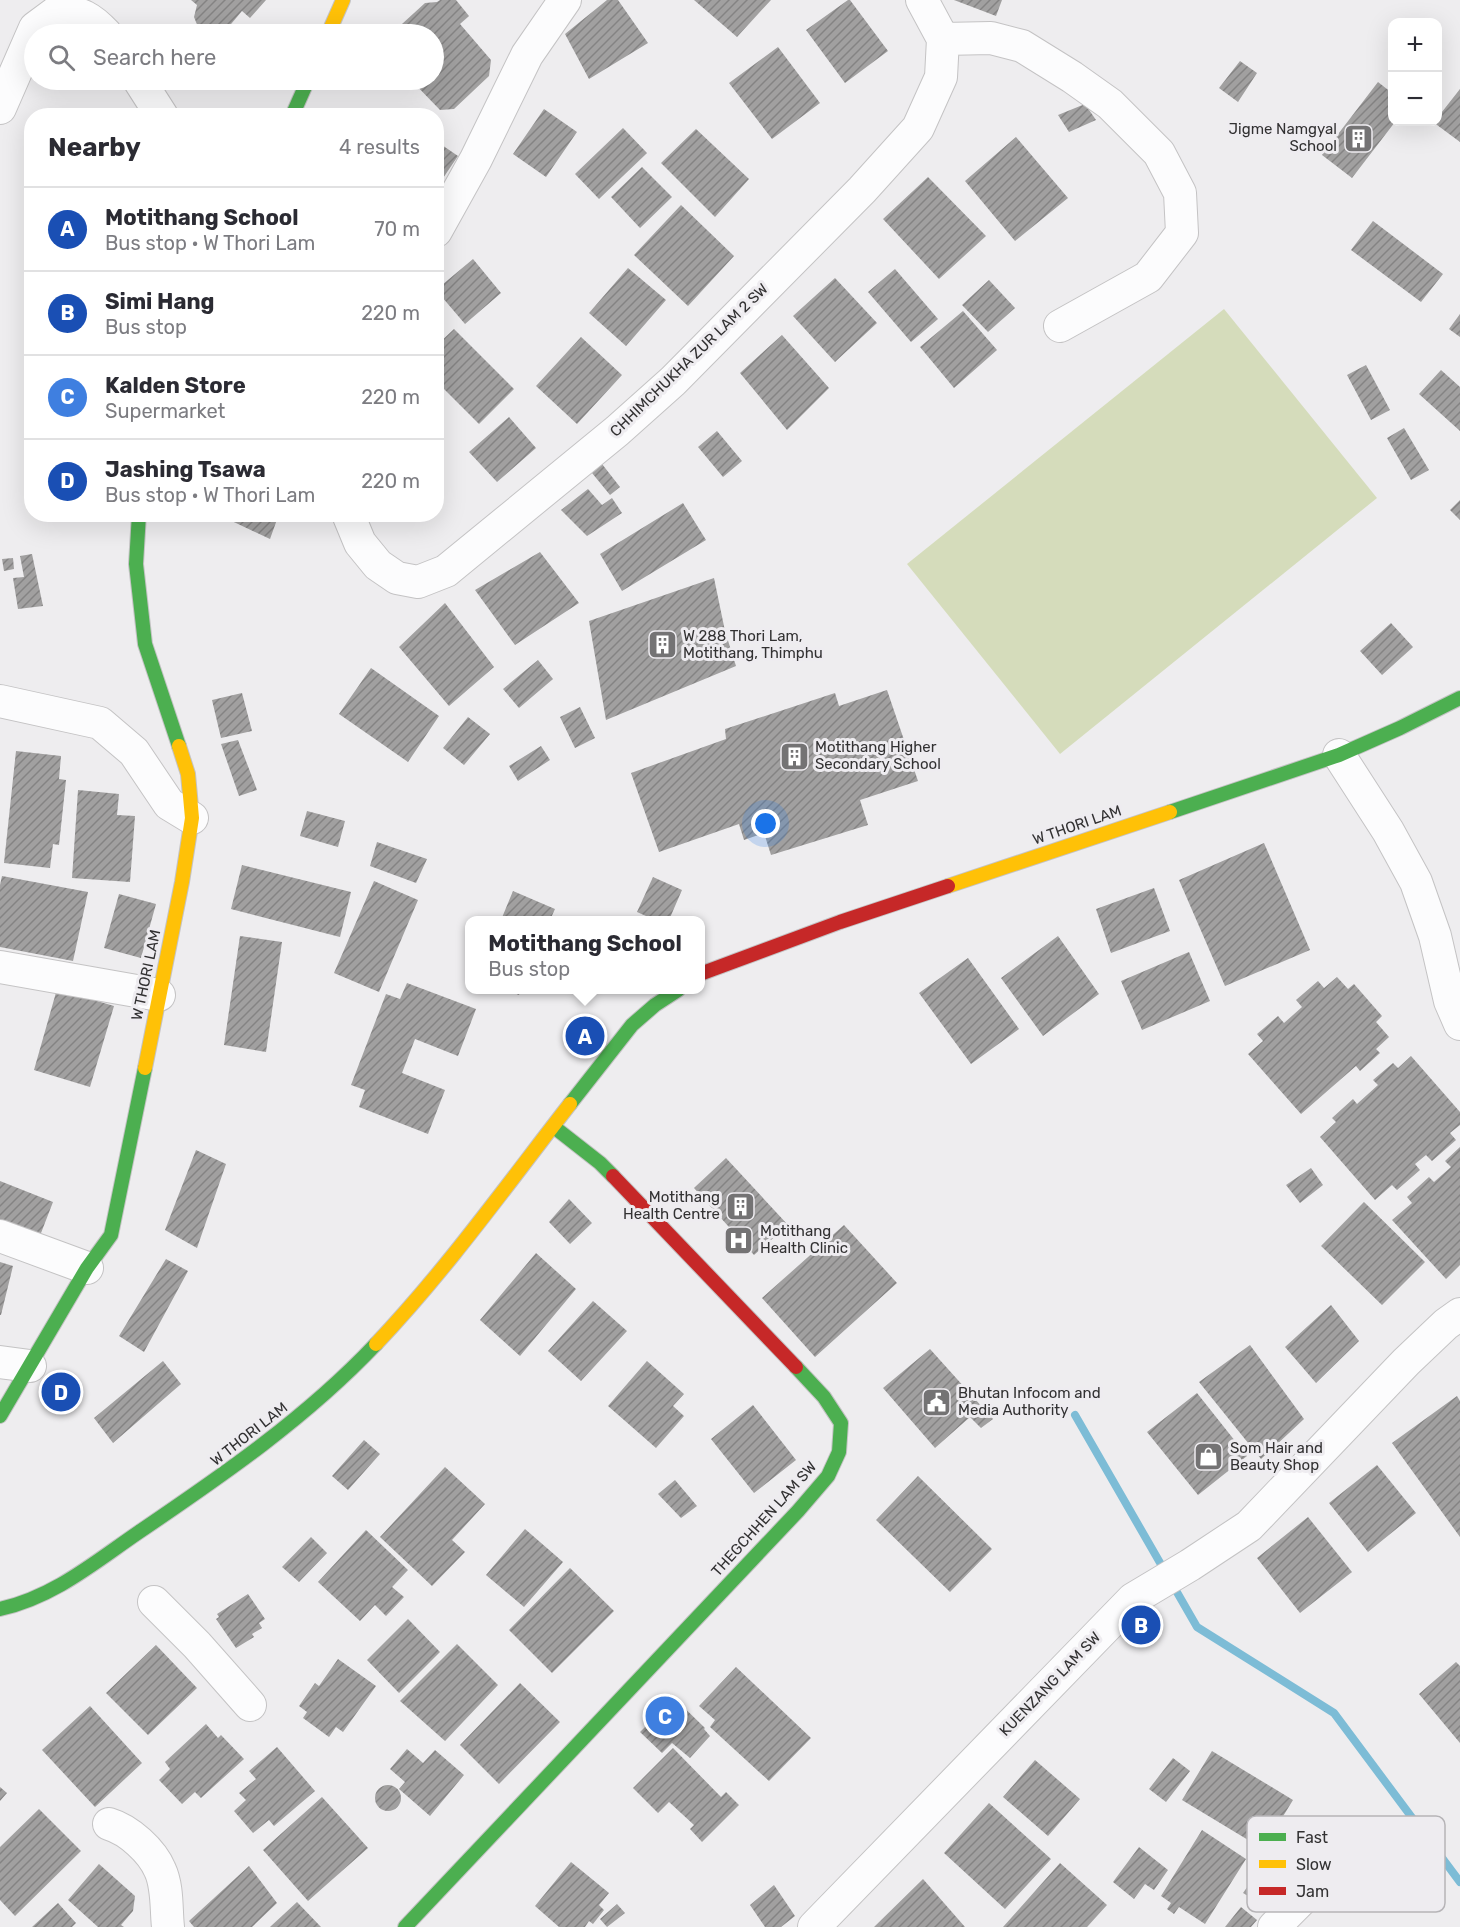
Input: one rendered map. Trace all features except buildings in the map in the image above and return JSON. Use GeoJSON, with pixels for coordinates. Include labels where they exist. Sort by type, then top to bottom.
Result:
{"type":"FeatureCollection","features":[{"type":"Feature","properties":{"kind":"main road"},"geometry":{"type":"LineString","coordinates":[[332,24],[343,0]]}},
{"type":"Feature","properties":{"kind":"main road"},"geometry":{"type":"LineString","coordinates":[[296,108],[304,90]]}},
{"type":"Feature","properties":{"kind":"main road","name":"W THORI LAM"},"geometry":{"type":"LineString","coordinates":[[0,1415],[15,1364],[111,1235],[182,882],[192,818],[188,774],[145,644],[136,564],[139,522]]}},
{"type":"Feature","properties":{"kind":"main road","name":"W THORI LAM"},"geometry":{"type":"LineString","coordinates":[[705,972],[840,922],[1339,755],[1460,698]]}},
{"type":"Feature","properties":{"kind":"main road","name":"W THORI LAM"},"geometry":{"type":"LineString","coordinates":[[16,1619],[41,1596],[224,1475],[311,1406],[357,1364],[416,1301],[632,1025],[672,994]]}},
{"type":"Feature","properties":{"kind":"main road","name":"THEGCHHEN LAM SW"},"geometry":{"type":"LineString","coordinates":[[405,1927],[798,1511],[828,1476],[839,1452],[841,1423],[824,1397],[600,1163],[554,1126]]}},
{"type":"Feature","properties":{"kind":"main road","name":"W THORI LAM"},"geometry":{"type":"LineString","coordinates":[[0,1609],[16,1607],[41,1596]]}},
{"type":"Feature","properties":{"kind":"street"},"geometry":{"type":"LineString","coordinates":[[444,217],[476,159],[527,55],[566,0]]}},
{"type":"Feature","properties":{"kind":"street"},"geometry":{"type":"LineString","coordinates":[[922,0],[942,39],[991,38],[1022,46],[1110,104],[1158,153],[1180,193],[1182,233],[1148,276],[1060,326]]}},
{"type":"Feature","properties":{"kind":"street"},"geometry":{"type":"LineString","coordinates":[[40,24],[58,10],[74,12],[93,20],[97,24]]}},
{"type":"Feature","properties":{"kind":"street","name":"CHHIMCHUKHA ZUR LAM 2 SW"},"geometry":{"type":"LineString","coordinates":[[351,522],[360,543],[378,565],[397,578],[418,582],[446,571],[617,431],[673,381],[862,190],[918,128],[941,77],[942,39]]}},
{"type":"Feature","properties":{"kind":"street"},"geometry":{"type":"LineString","coordinates":[[0,108],[24,53]]}},
{"type":"Feature","properties":{"kind":"street"},"geometry":{"type":"LineString","coordinates":[[145,90],[157,108]]}},
{"type":"Feature","properties":{"kind":"street"},"geometry":{"type":"LineString","coordinates":[[0,700],[100,723],[134,752],[169,804],[192,818]]}},
{"type":"Feature","properties":{"kind":"street"},"geometry":{"type":"LineString","coordinates":[[1339,755],[1388,831],[1416,882],[1435,936],[1450,1001],[1460,1024]]}},
{"type":"Feature","properties":{"kind":"street"},"geometry":{"type":"LineString","coordinates":[[0,967],[159,995]]}},
{"type":"Feature","properties":{"kind":"street"},"geometry":{"type":"LineString","coordinates":[[0,1236],[87,1268]]}},
{"type":"Feature","properties":{"kind":"street","name":"KUENZANG LAM SW"},"geometry":{"type":"LineString","coordinates":[[814,1927],[1133,1599],[1249,1526],[1406,1362],[1446,1324],[1460,1314]]}},
{"type":"Feature","properties":{"kind":"street"},"geometry":{"type":"LineString","coordinates":[[154,1602],[197,1645],[249,1705]]}},
{"type":"Feature","properties":{"kind":"street"},"geometry":{"type":"LineString","coordinates":[[109,1824],[121,1828],[145,1850],[160,1870],[164,1881],[168,1927]]}},
{"type":"Feature","properties":{"kind":"street"},"geometry":{"type":"LineString","coordinates":[[1274,1927],[1289,1912]]}},
{"type":"Feature","properties":{"kind":"green space"},"geometry":{"type":"Polygon","coordinates":[[[1224,309],[1377,498],[1060,754],[907,564],[1224,309]]]}},
{"type":"Feature","properties":{"kind":"waterway"},"geometry":{"type":"LineString","coordinates":[[1075,1415],[1197,1627],[1334,1713],[1411,1816]]}},
{"type":"Feature","properties":{"kind":"waterway"},"geometry":{"type":"LineString","coordinates":[[1445,1862],[1460,1882]]}},
{"type":"Feature","properties":{"kind":"traffic: fast"},"geometry":{"type":"LineString","coordinates":[[296,108],[304,90]]}},
{"type":"Feature","properties":{"kind":"traffic: fast"},"geometry":{"type":"LineString","coordinates":[[139,522],[136,564],[145,644],[179,746]]}},
{"type":"Feature","properties":{"kind":"traffic: fast"},"geometry":{"type":"LineString","coordinates":[[1170,812],[1339,755],[1460,698]]}},
{"type":"Feature","properties":{"kind":"traffic: fast"},"geometry":{"type":"LineString","coordinates":[[570,1104],[632,1025],[672,994]]}},
{"type":"Feature","properties":{"kind":"traffic: fast"},"geometry":{"type":"LineString","coordinates":[[0,1416],[87,1268],[111,1235],[145,1068]]}},
{"type":"Feature","properties":{"kind":"traffic: fast"},"geometry":{"type":"LineString","coordinates":[[554,1127],[613,1176]]}},
{"type":"Feature","properties":{"kind":"traffic: fast"},"geometry":{"type":"LineString","coordinates":[[0,1609],[38,1596],[73,1577],[202,1489],[321,1397],[376,1344]]}},
{"type":"Feature","properties":{"kind":"traffic: fast"},"geometry":{"type":"LineString","coordinates":[[405,1927],[798,1511],[828,1476],[839,1452],[841,1423],[824,1397],[796,1367]]}},
{"type":"Feature","properties":{"kind":"traffic: slow"},"geometry":{"type":"LineString","coordinates":[[332,24],[343,0]]}},
{"type":"Feature","properties":{"kind":"traffic: slow"},"geometry":{"type":"LineString","coordinates":[[145,1068],[182,882],[192,818],[188,774],[179,746]]}},
{"type":"Feature","properties":{"kind":"traffic: slow"},"geometry":{"type":"LineString","coordinates":[[948,886],[1170,812]]}},
{"type":"Feature","properties":{"kind":"traffic: slow"},"geometry":{"type":"LineString","coordinates":[[376,1344],[452,1256],[570,1104]]}},
{"type":"Feature","properties":{"kind":"traffic: jam"},"geometry":{"type":"LineString","coordinates":[[705,972],[840,922],[948,886]]}},
{"type":"Feature","properties":{"kind":"traffic: jam"},"geometry":{"type":"LineString","coordinates":[[613,1176],[796,1367]]}},
{"type":"Feature","properties":{"kind":"place","name":"Jigme Namgyal School"},"geometry":{"type":"Point","coordinates":[1358,138]}},
{"type":"Feature","properties":{"kind":"place","name":"W 288 Thori Lam, Motithang, Thimphu"},"geometry":{"type":"Point","coordinates":[662,645]}},
{"type":"Feature","properties":{"kind":"place","name":"Motithang Higher Secondary School"},"geometry":{"type":"Point","coordinates":[794,756]}},
{"type":"Feature","properties":{"kind":"place","name":"Motithang School"},"geometry":{"type":"Point","coordinates":[585,1036]}},
{"type":"Feature","properties":{"kind":"place","name":"Motithang Health Centre"},"geometry":{"type":"Point","coordinates":[741,1206]}},
{"type":"Feature","properties":{"kind":"place","name":"Motithang Health Clinic"},"geometry":{"type":"Point","coordinates":[739,1240]}},
{"type":"Feature","properties":{"kind":"place","name":"Jashing Tsawa"},"geometry":{"type":"Point","coordinates":[61,1392]}},
{"type":"Feature","properties":{"kind":"place","name":"Bhutan Infocom and Media Authority"},"geometry":{"type":"Point","coordinates":[937,1402]}},
{"type":"Feature","properties":{"kind":"place","name":"Som Hair and Beauty Shop"},"geometry":{"type":"Point","coordinates":[1209,1457]}},
{"type":"Feature","properties":{"kind":"place","name":"Simi Hang"},"geometry":{"type":"Point","coordinates":[1141,1625]}},
{"type":"Feature","properties":{"kind":"place","name":"Kalden Store"},"geometry":{"type":"Point","coordinates":[665,1716]}}]}
